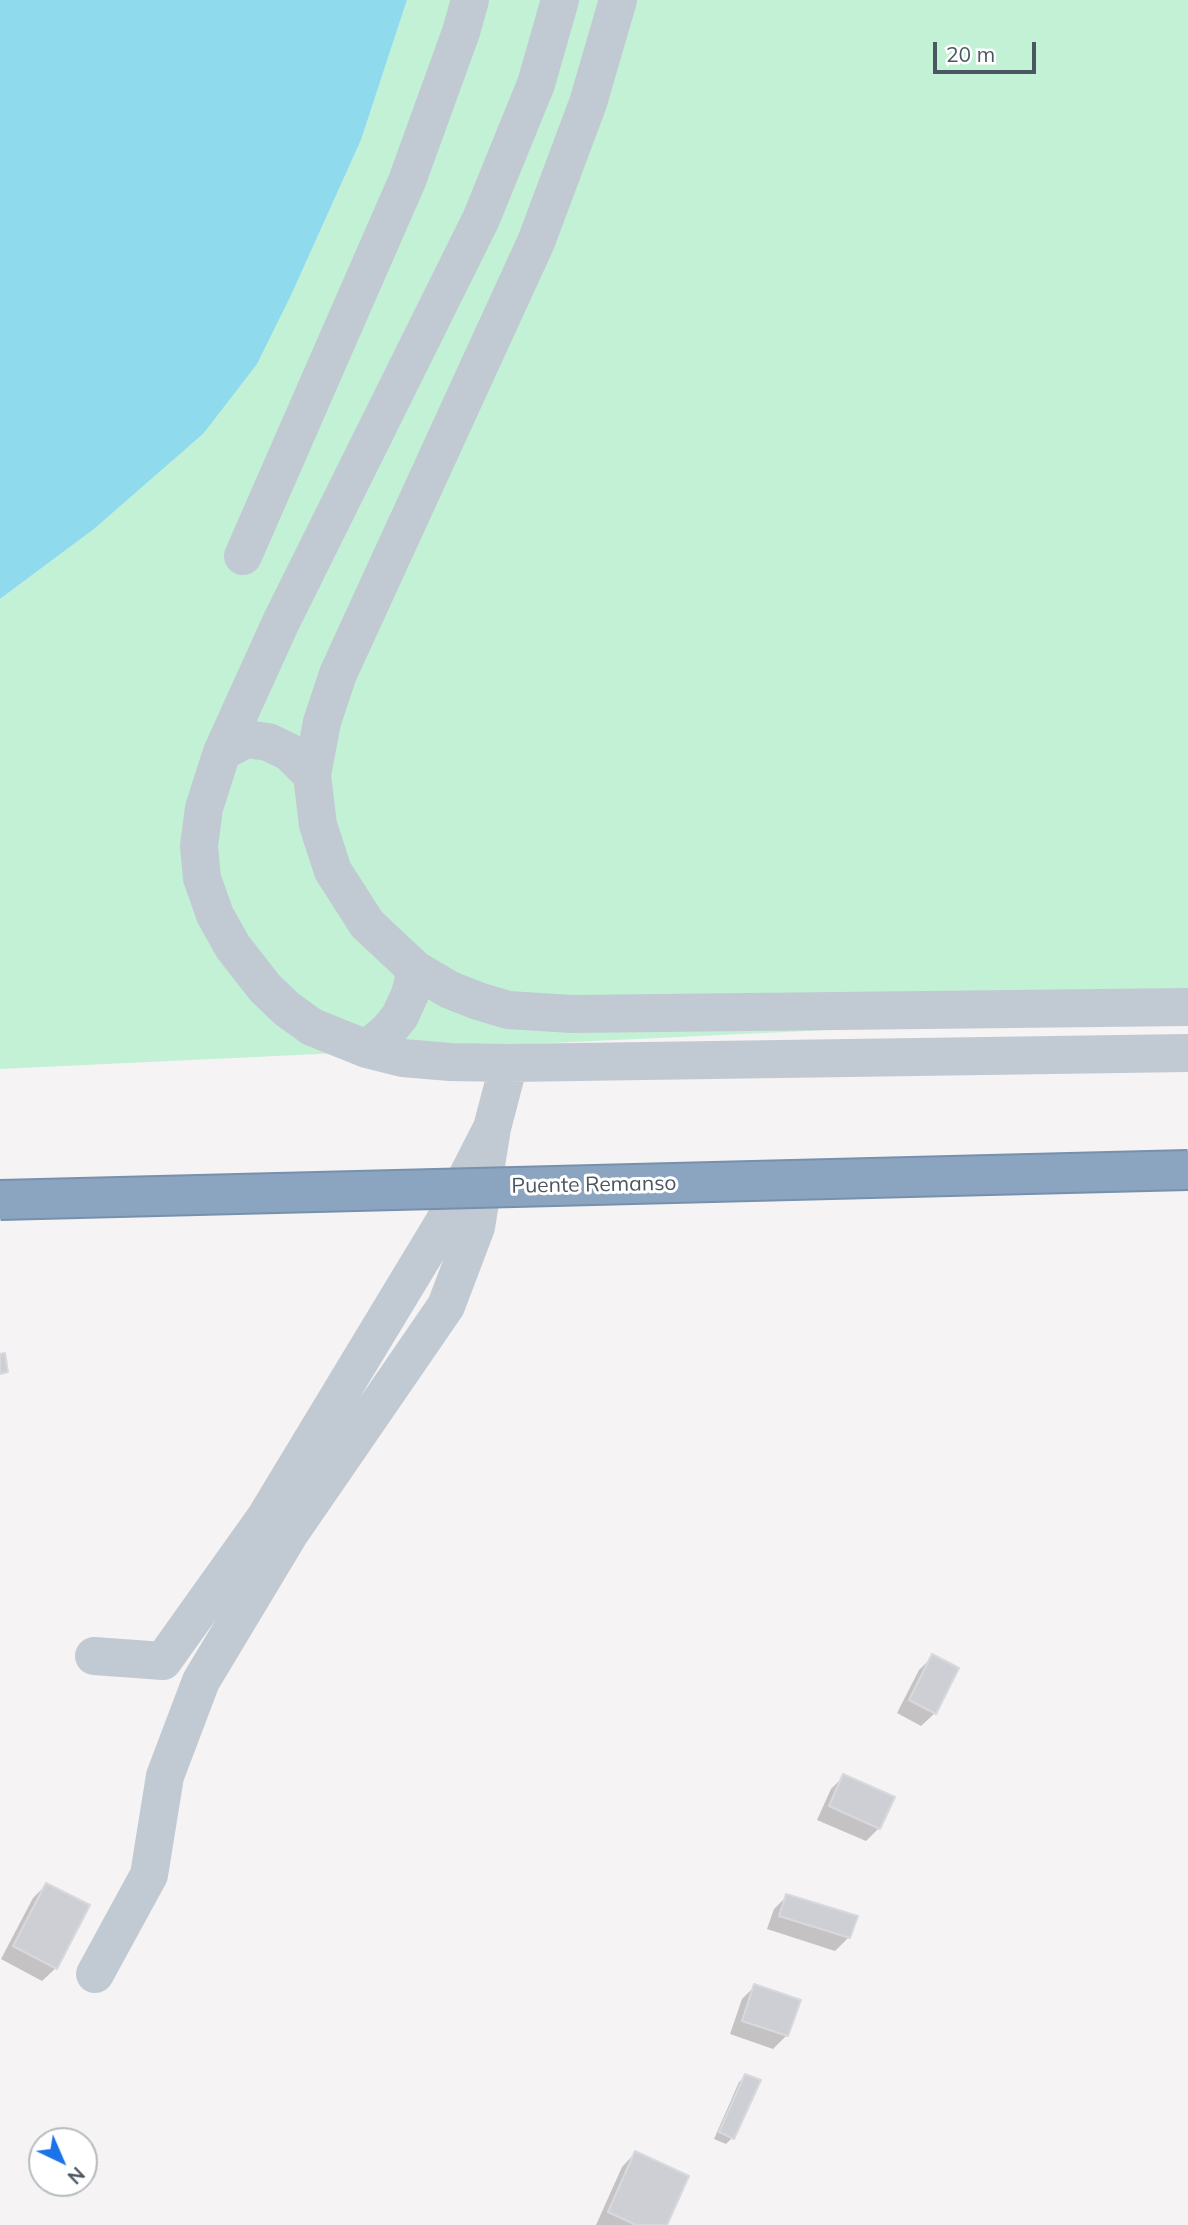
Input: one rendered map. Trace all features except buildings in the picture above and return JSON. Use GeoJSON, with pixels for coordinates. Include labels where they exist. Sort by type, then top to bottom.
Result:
{"type":"FeatureCollection","features":[{"type":"Feature","properties":{"kind":"highway","name":"Puente Remanso"},"geometry":{"type":"LineString","coordinates":[[0,1200],[1188,1170]]}},
{"type":"Feature","properties":{"kind":"street"},"geometry":{"type":"LineString","coordinates":[[243,556],[407,181],[470,0]]}},
{"type":"Feature","properties":{"kind":"street"},"geometry":{"type":"LineString","coordinates":[[560,0],[536,84],[487,204],[281,622],[222,752],[204,808],[199,846],[202,878],[215,915],[233,947],[265,988],[287,1009],[312,1027],[367,1049],[402,1058],[509,1063],[1188,1053]]}},
{"type":"Feature","properties":{"kind":"street"},"geometry":{"type":"LineString","coordinates":[[618,0],[588,103],[536,243],[338,674],[322,722],[312,775],[318,825],[333,871],[367,924],[416,970],[450,989],[508,1010],[572,1014],[1188,1007]]}},
{"type":"Feature","properties":{"kind":"street"},"geometry":{"type":"LineString","coordinates":[[487,204],[543,223]]}},
{"type":"Feature","properties":{"kind":"street"},"geometry":{"type":"LineString","coordinates":[[222,752],[246,739],[268,742],[289,752],[312,775]]}},
{"type":"Feature","properties":{"kind":"street"},"geometry":{"type":"LineString","coordinates":[[367,1049],[388,1031],[400,1016],[410,994],[416,970]]}},
{"type":"Feature","properties":{"kind":"street"},"geometry":{"type":"LineString","coordinates":[[95,1974],[149,1875],[165,1776],[201,1681],[290,1533],[446,1306],[476,1227],[492,1128],[509,1063]]}},
{"type":"Feature","properties":{"kind":"street"},"geometry":{"type":"LineString","coordinates":[[94,1656],[163,1661],[265,1518],[444,1222],[492,1128]]}},
{"type":"Feature","properties":{"kind":"green space"},"geometry":{"type":"Polygon","coordinates":[[[407,0],[1188,0],[1188,1013],[0,1069],[0,599],[94,529],[203,434],[293,291],[361,140],[407,0]]]}},
{"type":"Feature","properties":{"kind":"water"},"geometry":{"type":"Polygon","coordinates":[[[0,0],[407,0],[361,140],[257,364],[203,434],[94,529],[0,599],[0,0]]]}}]}
